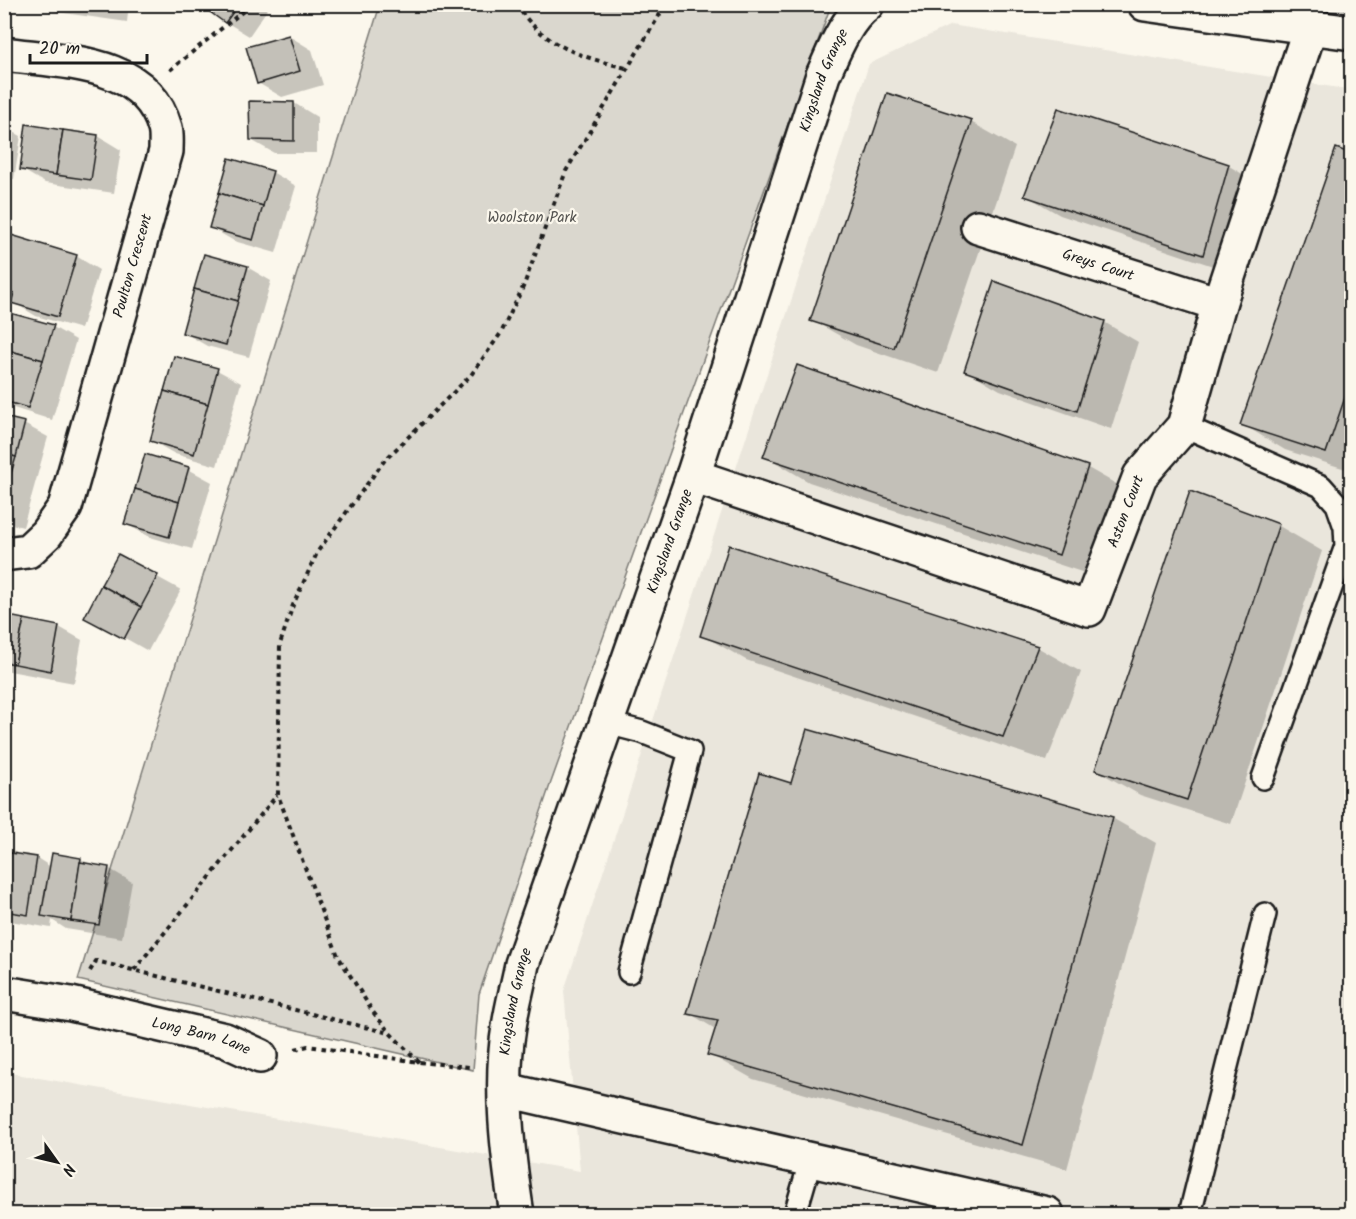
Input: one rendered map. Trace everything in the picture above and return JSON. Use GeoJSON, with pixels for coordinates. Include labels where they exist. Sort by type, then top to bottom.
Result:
{"type":"FeatureCollection","features":[{"type":"Feature","properties":{"kind":"street","name":"Kingsland Grange"},"geometry":{"type":"LineString","coordinates":[[517,1215],[510,1165],[506,1079],[508,1029],[522,964],[693,476],[823,75],[841,37],[867,4]]}},
{"type":"Feature","properties":{"kind":"street"},"geometry":{"type":"LineString","coordinates":[[1144,4],[1352,33]]}},
{"type":"Feature","properties":{"kind":"street","name":"Aston Court"},"geometry":{"type":"LineString","coordinates":[[693,476],[1089,609],[1140,476],[1184,426],[1220,304],[1310,28]]}},
{"type":"Feature","properties":{"kind":"street","name":"Poulton Crescent"},"geometry":{"type":"LineString","coordinates":[[4,54],[102,68],[122,76],[143,92],[157,110],[165,129],[166,151],[65,507],[46,534],[28,551],[4,554]]}},
{"type":"Feature","properties":{"kind":"street","name":"Greys Court"},"geometry":{"type":"LineString","coordinates":[[978,227],[1220,304]]}},
{"type":"Feature","properties":{"kind":"street","name":"Long Barn Lane"},"geometry":{"type":"LineString","coordinates":[[4,993],[71,1004],[225,1040],[260,1056]]}},
{"type":"Feature","properties":{"kind":"street"},"geometry":{"type":"LineString","coordinates":[[506,1079],[811,1159],[1047,1215]]}},
{"type":"Feature","properties":{"kind":"lane"},"geometry":{"type":"LineString","coordinates":[[1184,426],[1321,486],[1337,504],[1345,527],[1346,546],[1263,778]]}},
{"type":"Feature","properties":{"kind":"lane"},"geometry":{"type":"LineString","coordinates":[[607,723],[642,732],[690,751],[629,972]]}},
{"type":"Feature","properties":{"kind":"lane"},"geometry":{"type":"LineString","coordinates":[[1190,1215],[1265,914]]}},
{"type":"Feature","properties":{"kind":"lane"},"geometry":{"type":"LineString","coordinates":[[795,1215],[811,1159]]}},
{"type":"Feature","properties":{"kind":"path"},"geometry":{"type":"LineString","coordinates":[[143,92],[252,4]]}},
{"type":"Feature","properties":{"kind":"path"},"geometry":{"type":"LineString","coordinates":[[516,4],[536,29],[551,42],[603,62],[626,68]]}},
{"type":"Feature","properties":{"kind":"path"},"geometry":{"type":"LineString","coordinates":[[419,1062],[390,1033],[338,956],[278,795],[280,644],[293,605],[318,551],[384,460],[471,375],[501,333],[524,285],[566,171],[666,4]]}},
{"type":"Feature","properties":{"kind":"path"},"geometry":{"type":"LineString","coordinates":[[134,970],[278,795]]}},
{"type":"Feature","properties":{"kind":"path"},"geometry":{"type":"LineString","coordinates":[[71,1004],[96,961],[390,1033]]}},
{"type":"Feature","properties":{"kind":"path","name":"Long Barn Lane"},"geometry":{"type":"LineString","coordinates":[[260,1056],[308,1046],[419,1062],[506,1079]]}},
{"type":"Feature","properties":{"kind":"shaded area"},"geometry":{"type":"Polygon","coordinates":[[[951,25],[1351,90],[1351,1214],[5,1214],[4,1072],[580,1171],[564,991],[869,64],[951,25]]]}},
{"type":"Feature","properties":{"kind":"green space","name":"Woolston Park"},"geometry":{"type":"Polygon","coordinates":[[[380,5],[831,5],[550,785],[479,994],[473,1070],[78,980],[380,5]]]}},
{"type":"Feature","properties":{"kind":"green space"},"geometry":{"type":"Polygon","coordinates":[[[1250,5],[1351,5],[1351,17],[1250,5]]]}},
{"type":"Feature","properties":{"kind":"building"},"geometry":{"type":"Polygon","coordinates":[[[70,4],[104,4],[104,10],[70,4]]]}},
{"type":"Feature","properties":{"kind":"building"},"geometry":{"type":"Polygon","coordinates":[[[199,4],[239,4],[225,23],[199,4]]]}},
{"type":"Feature","properties":{"kind":"building"},"geometry":{"type":"Polygon","coordinates":[[[289,35],[300,71],[257,84],[246,47],[289,35]]]}},
{"type":"Feature","properties":{"kind":"building"},"geometry":{"type":"Polygon","coordinates":[[[887,93],[972,120],[894,348],[810,321],[887,93]]]}},
{"type":"Feature","properties":{"kind":"building"},"geometry":{"type":"Polygon","coordinates":[[[249,101],[294,102],[294,141],[250,140],[249,101]]]}},
{"type":"Feature","properties":{"kind":"building"},"geometry":{"type":"Polygon","coordinates":[[[1058,108],[1229,164],[1203,255],[1024,196],[1058,108]]]}},
{"type":"Feature","properties":{"kind":"building"},"geometry":{"type":"Polygon","coordinates":[[[26,124],[63,130],[56,175],[20,170],[26,124]]]}},
{"type":"Feature","properties":{"kind":"building"},"geometry":{"type":"Polygon","coordinates":[[[63,130],[98,135],[91,180],[56,175],[63,130]]]}},
{"type":"Feature","properties":{"kind":"building"},"geometry":{"type":"Polygon","coordinates":[[[1336,148],[1352,154],[1352,377],[1326,453],[1240,425],[1336,148]]]}},
{"type":"Feature","properties":{"kind":"building"},"geometry":{"type":"Polygon","coordinates":[[[229,158],[273,171],[263,206],[219,193],[229,158]]]}},
{"type":"Feature","properties":{"kind":"building"},"geometry":{"type":"Polygon","coordinates":[[[219,193],[263,206],[253,240],[209,228],[219,193]]]}},
{"type":"Feature","properties":{"kind":"building"},"geometry":{"type":"Polygon","coordinates":[[[8,234],[77,255],[58,317],[11,303],[14,293],[4,290],[4,245],[8,234]]]}},
{"type":"Feature","properties":{"kind":"building"},"geometry":{"type":"Polygon","coordinates":[[[204,254],[248,266],[238,301],[194,289],[204,254]]]}},
{"type":"Feature","properties":{"kind":"building"},"geometry":{"type":"Polygon","coordinates":[[[994,281],[1105,321],[1077,411],[964,371],[994,281]]]}},
{"type":"Feature","properties":{"kind":"building"},"geometry":{"type":"Polygon","coordinates":[[[194,289],[238,301],[226,345],[182,333],[194,289]]]}},
{"type":"Feature","properties":{"kind":"building"},"geometry":{"type":"Polygon","coordinates":[[[10,313],[54,325],[43,360],[4,349],[4,330],[10,313]]]}},
{"type":"Feature","properties":{"kind":"building"},"geometry":{"type":"Polygon","coordinates":[[[4,349],[43,360],[28,408],[4,401],[4,349]]]}},
{"type":"Feature","properties":{"kind":"building"},"geometry":{"type":"Polygon","coordinates":[[[174,356],[218,368],[208,404],[164,391],[174,356]]]}},
{"type":"Feature","properties":{"kind":"building"},"geometry":{"type":"Polygon","coordinates":[[[797,365],[1088,466],[1059,555],[763,457],[797,365]]]}},
{"type":"Feature","properties":{"kind":"building"},"geometry":{"type":"Polygon","coordinates":[[[164,391],[208,404],[194,454],[150,441],[164,391]]]}},
{"type":"Feature","properties":{"kind":"building"},"geometry":{"type":"Polygon","coordinates":[[[4,417],[25,422],[16,457],[4,454],[4,417]]]}},
{"type":"Feature","properties":{"kind":"building"},"geometry":{"type":"Polygon","coordinates":[[[4,454],[16,457],[4,496],[4,454]]]}},
{"type":"Feature","properties":{"kind":"building"},"geometry":{"type":"Polygon","coordinates":[[[145,454],[189,467],[179,502],[135,489],[145,454]]]}},
{"type":"Feature","properties":{"kind":"building"},"geometry":{"type":"Polygon","coordinates":[[[135,489],[179,502],[169,537],[124,524],[135,489]]]}},
{"type":"Feature","properties":{"kind":"building"},"geometry":{"type":"Polygon","coordinates":[[[1190,491],[1279,524],[1187,800],[1095,770],[1190,491]]]}},
{"type":"Feature","properties":{"kind":"building"},"geometry":{"type":"Polygon","coordinates":[[[729,545],[1038,646],[1003,737],[700,636],[729,545]]]}},
{"type":"Feature","properties":{"kind":"building"},"geometry":{"type":"Polygon","coordinates":[[[118,554],[158,575],[141,607],[101,585],[118,554]]]}},
{"type":"Feature","properties":{"kind":"building"},"geometry":{"type":"Polygon","coordinates":[[[101,585],[141,607],[124,639],[84,618],[101,585]]]}},
{"type":"Feature","properties":{"kind":"building"},"geometry":{"type":"Polygon","coordinates":[[[4,615],[24,619],[15,664],[4,662],[4,615]]]}},
{"type":"Feature","properties":{"kind":"building"},"geometry":{"type":"Polygon","coordinates":[[[24,619],[59,626],[51,671],[15,664],[24,619]]]}},
{"type":"Feature","properties":{"kind":"building"},"geometry":{"type":"Polygon","coordinates":[[[807,729],[1113,817],[1023,1145],[707,1055],[718,1020],[687,1014],[759,773],[791,783],[807,729]]]}},
{"type":"Feature","properties":{"kind":"building"},"geometry":{"type":"Polygon","coordinates":[[[4,852],[37,857],[28,915],[4,911],[4,852]]]}},
{"type":"Feature","properties":{"kind":"building"},"geometry":{"type":"Polygon","coordinates":[[[52,853],[81,858],[71,921],[41,916],[52,853]]]}},
{"type":"Feature","properties":{"kind":"building"},"geometry":{"type":"Polygon","coordinates":[[[80,862],[109,867],[99,925],[71,921],[80,862]]]}}]}
